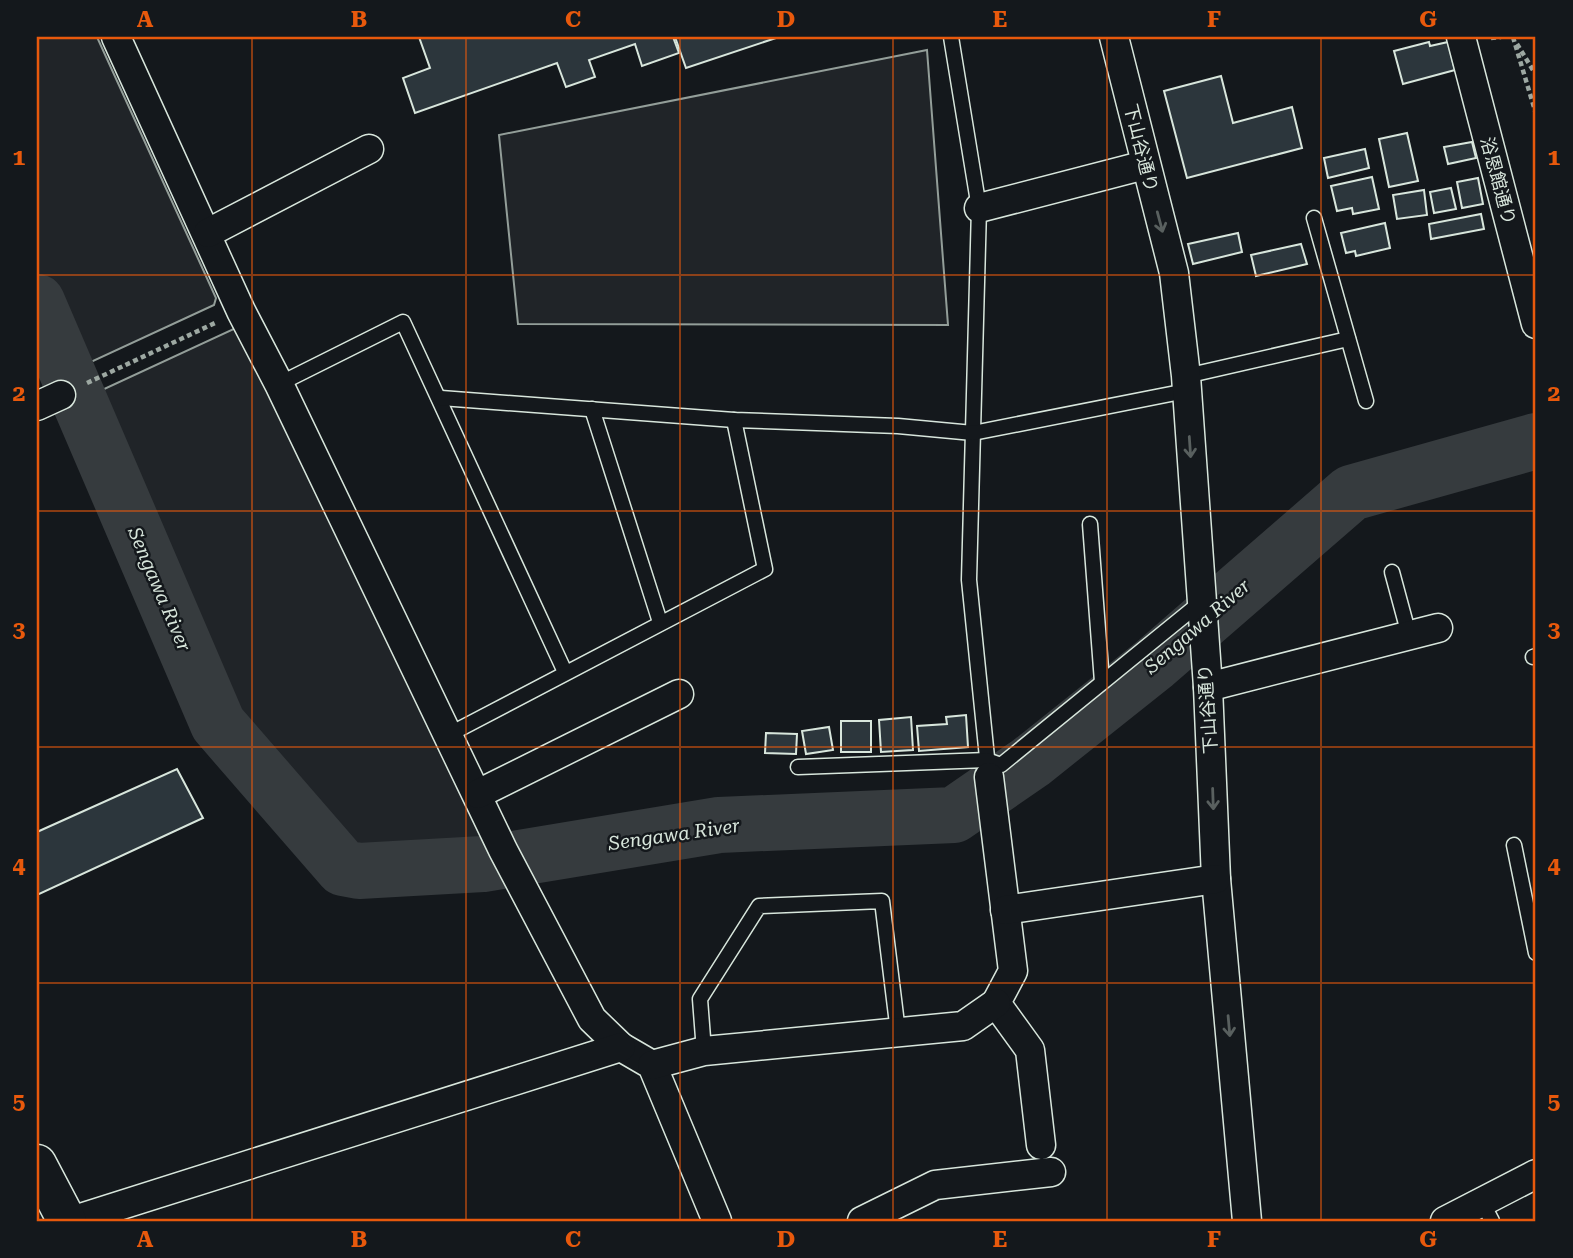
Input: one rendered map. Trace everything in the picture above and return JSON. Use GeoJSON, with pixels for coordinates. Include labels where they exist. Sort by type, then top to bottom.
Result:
{"type":"FeatureCollection","features":[{"type":"Feature","properties":{"kind":"street"},"geometry":{"type":"LineString","coordinates":[[116,37],[208,233],[241,311],[450,734],[503,850],[592,1019],[621,1047],[652,1065],[717,1221]]}},
{"type":"Feature","properties":{"kind":"street","name":"下山谷通り"},"geometry":{"type":"LineString","coordinates":[[1114,37],[1174,274],[1186,383],[1208,687],[1216,879],[1247,1221]]}},
{"type":"Feature","properties":{"kind":"street","name":"浴恩館通り"},"geometry":{"type":"LineString","coordinates":[[1461,37],[1536,324]]}},
{"type":"Feature","properties":{"kind":"street"},"geometry":{"type":"LineString","coordinates":[[208,233],[369,149]]}},
{"type":"Feature","properties":{"kind":"street"},"geometry":{"type":"LineString","coordinates":[[979,208],[1145,166]]}},
{"type":"Feature","properties":{"kind":"street"},"geometry":{"type":"LineString","coordinates":[[1208,687],[1438,628]]}},
{"type":"Feature","properties":{"kind":"street"},"geometry":{"type":"LineString","coordinates":[[478,794],[679,694]]}},
{"type":"Feature","properties":{"kind":"street"},"geometry":{"type":"LineString","coordinates":[[652,1065],[704,1051],[963,1026],[996,1003],[1013,971],[988,769]]}},
{"type":"Feature","properties":{"kind":"street"},"geometry":{"type":"LineString","coordinates":[[1005,910],[1216,879]]}},
{"type":"Feature","properties":{"kind":"street"},"geometry":{"type":"LineString","coordinates":[[996,1003],[1030,1050],[1041,1145]]}},
{"type":"Feature","properties":{"kind":"street"},"geometry":{"type":"LineString","coordinates":[[37,1164],[69,1221],[621,1047]]}},
{"type":"Feature","properties":{"kind":"street"},"geometry":{"type":"LineString","coordinates":[[862,1221],[935,1185],[1051,1172]]}},
{"type":"Feature","properties":{"kind":"street"},"geometry":{"type":"LineString","coordinates":[[1445,1221],[1487,1211],[1536,1174]]}},
{"type":"Feature","properties":{"kind":"lane"},"geometry":{"type":"LineString","coordinates":[[951,37],[979,208],[969,580],[988,769]]}},
{"type":"Feature","properties":{"kind":"lane"},"geometry":{"type":"LineString","coordinates":[[1314,218],[1366,401]]}},
{"type":"Feature","properties":{"kind":"lane"},"geometry":{"type":"LineString","coordinates":[[279,384],[403,322],[441,398],[565,673]]}},
{"type":"Feature","properties":{"kind":"lane"},"geometry":{"type":"LineString","coordinates":[[441,398],[734,420],[898,426],[973,433],[1186,383],[1348,339]]}},
{"type":"Feature","properties":{"kind":"lane"},"geometry":{"type":"LineString","coordinates":[[592,409],[660,622]]}},
{"type":"Feature","properties":{"kind":"lane"},"geometry":{"type":"LineString","coordinates":[[450,734],[765,569],[734,420]]}},
{"type":"Feature","properties":{"kind":"lane"},"geometry":{"type":"LineString","coordinates":[[1090,524],[1102,682]]}},
{"type":"Feature","properties":{"kind":"lane"},"geometry":{"type":"LineString","coordinates":[[1392,572],[1409,635]]}},
{"type":"Feature","properties":{"kind":"lane"},"geometry":{"type":"LineString","coordinates":[[798,767],[988,769],[1001,765],[1200,603]]}},
{"type":"Feature","properties":{"kind":"lane"},"geometry":{"type":"LineString","coordinates":[[1514,845],[1536,953]]}},
{"type":"Feature","properties":{"kind":"lane"},"geometry":{"type":"LineString","coordinates":[[704,1051],[700,999],[759,906],[882,901],[898,1032]]}},
{"type":"Feature","properties":{"kind":"path"},"geometry":{"type":"LineString","coordinates":[[1513,37],[1536,75]]}},
{"type":"Feature","properties":{"kind":"path"},"geometry":{"type":"LineString","coordinates":[[1513,37],[1536,114]]}},
{"type":"Feature","properties":{"kind":"path"},"geometry":{"type":"LineString","coordinates":[[88,383],[241,311]]}},
{"type":"Feature","properties":{"kind":"shaded area"},"geometry":{"type":"Polygon","coordinates":[[[37,37],[97,37],[216,298],[214,305],[78,368],[37,275],[37,37]]]}},
{"type":"Feature","properties":{"kind":"shaded area"},"geometry":{"type":"Polygon","coordinates":[[[927,50],[948,325],[518,324],[499,135],[927,50]]]}},
{"type":"Feature","properties":{"kind":"shaded area"},"geometry":{"type":"Polygon","coordinates":[[[240,326],[488,847],[354,856],[223,710],[89,396],[240,326]]]}},
{"type":"Feature","properties":{"kind":"building"},"geometry":{"type":"Polygon","coordinates":[[[419,37],[673,37],[679,53],[642,66],[635,44],[589,60],[595,77],[566,87],[557,63],[415,113],[403,78],[430,68],[419,37]]]}},
{"type":"Feature","properties":{"kind":"building"},"geometry":{"type":"Polygon","coordinates":[[[675,37],[779,37],[686,68],[675,37]]]}},
{"type":"Feature","properties":{"kind":"building"},"geometry":{"type":"Polygon","coordinates":[[[1429,42],[1430,46],[1448,42],[1455,70],[1403,84],[1394,51],[1429,42]]]}},
{"type":"Feature","properties":{"kind":"building"},"geometry":{"type":"Polygon","coordinates":[[[1221,76],[1233,123],[1292,107],[1302,148],[1187,178],[1164,91],[1221,76]]]}},
{"type":"Feature","properties":{"kind":"building"},"geometry":{"type":"Polygon","coordinates":[[[1407,133],[1418,181],[1389,187],[1379,139],[1407,133]]]}},
{"type":"Feature","properties":{"kind":"building"},"geometry":{"type":"Polygon","coordinates":[[[1472,142],[1476,158],[1448,164],[1444,147],[1472,142]]]}},
{"type":"Feature","properties":{"kind":"building"},"geometry":{"type":"Polygon","coordinates":[[[1365,149],[1369,168],[1328,178],[1324,158],[1365,149]]]}},
{"type":"Feature","properties":{"kind":"building"},"geometry":{"type":"Polygon","coordinates":[[[1372,177],[1379,209],[1353,214],[1352,208],[1337,211],[1331,186],[1372,177]]]}},
{"type":"Feature","properties":{"kind":"building"},"geometry":{"type":"Polygon","coordinates":[[[1478,178],[1483,204],[1462,208],[1457,182],[1478,178]]]}},
{"type":"Feature","properties":{"kind":"building"},"geometry":{"type":"Polygon","coordinates":[[[1451,188],[1456,209],[1434,213],[1430,192],[1451,188]]]}},
{"type":"Feature","properties":{"kind":"building"},"geometry":{"type":"Polygon","coordinates":[[[1424,190],[1427,215],[1397,219],[1393,195],[1424,190]]]}},
{"type":"Feature","properties":{"kind":"building"},"geometry":{"type":"Polygon","coordinates":[[[1481,214],[1484,229],[1431,239],[1429,224],[1481,214]]]}},
{"type":"Feature","properties":{"kind":"building"},"geometry":{"type":"Polygon","coordinates":[[[1385,223],[1390,248],[1356,256],[1355,251],[1346,253],[1341,233],[1385,223]]]}},
{"type":"Feature","properties":{"kind":"building"},"geometry":{"type":"Polygon","coordinates":[[[1238,233],[1242,252],[1193,264],[1188,244],[1238,233]]]}},
{"type":"Feature","properties":{"kind":"building"},"geometry":{"type":"Polygon","coordinates":[[[1301,244],[1307,264],[1256,276],[1251,255],[1301,244]]]}},
{"type":"Feature","properties":{"kind":"building"},"geometry":{"type":"Polygon","coordinates":[[[966,715],[968,747],[919,751],[917,726],[947,724],[946,717],[966,715]]]}},
{"type":"Feature","properties":{"kind":"building"},"geometry":{"type":"Polygon","coordinates":[[[911,717],[913,750],[881,752],[879,720],[911,717]]]}},
{"type":"Feature","properties":{"kind":"building"},"geometry":{"type":"Polygon","coordinates":[[[841,721],[871,721],[871,752],[841,752],[841,721]]]}},
{"type":"Feature","properties":{"kind":"building"},"geometry":{"type":"Polygon","coordinates":[[[829,727],[833,750],[806,754],[802,731],[829,727]]]}},
{"type":"Feature","properties":{"kind":"building"},"geometry":{"type":"Polygon","coordinates":[[[766,733],[797,734],[796,754],[765,753],[766,733]]]}},
{"type":"Feature","properties":{"kind":"building"},"geometry":{"type":"Polygon","coordinates":[[[177,769],[203,818],[37,895],[37,832],[177,769]]]}},
{"type":"Feature","properties":{"kind":"waterway","name":"Sengawa River"},"geometry":{"type":"LineString","coordinates":[[37,302],[218,724],[343,868],[359,871],[483,864],[719,825],[954,815],[1031,762],[1154,664],[1351,493],[1536,441]]}}]}
